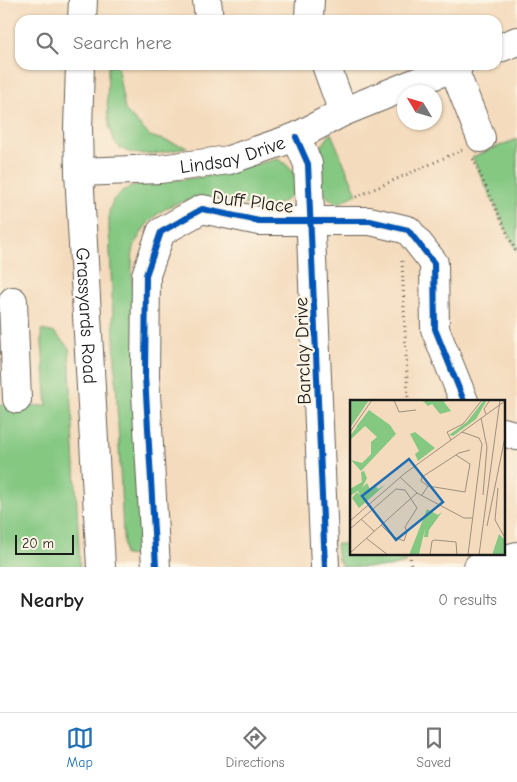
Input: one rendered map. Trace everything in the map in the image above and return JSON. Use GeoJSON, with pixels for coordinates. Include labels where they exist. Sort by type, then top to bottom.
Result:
{"type":"FeatureCollection","features":[{"type":"Feature","properties":{"kind":"street"},"geometry":{"type":"LineString","coordinates":[[82,15],[83,0]]}},
{"type":"Feature","properties":{"kind":"street"},"geometry":{"type":"LineString","coordinates":[[208,0],[209,15]]}},
{"type":"Feature","properties":{"kind":"street"},"geometry":{"type":"LineString","coordinates":[[502,47],[517,41]]}},
{"type":"Feature","properties":{"kind":"street","name":"Grassyards Road"},"geometry":{"type":"LineString","coordinates":[[80,70],[79,172],[101,567]]}},
{"type":"Feature","properties":{"kind":"street"},"geometry":{"type":"LineString","coordinates":[[328,70],[343,112]]}},
{"type":"Feature","properties":{"kind":"street","name":"Lindsay Drive"},"geometry":{"type":"LineString","coordinates":[[79,172],[160,169],[229,160],[296,137],[343,112],[446,70]]}},
{"type":"Feature","properties":{"kind":"street"},"geometry":{"type":"LineString","coordinates":[[457,70],[473,147]]}},
{"type":"Feature","properties":{"kind":"street","name":"Barclay Drive"},"geometry":{"type":"LineString","coordinates":[[296,137],[308,164],[312,222],[325,567]]}},
{"type":"Feature","properties":{"kind":"street","name":"Duff Place"},"geometry":{"type":"LineString","coordinates":[[156,567],[144,376],[146,275],[161,232],[202,209],[258,221],[370,221],[408,230]]}},
{"type":"Feature","properties":{"kind":"street"},"geometry":{"type":"LineString","coordinates":[[408,230],[434,263],[435,329],[464,400]]}},
{"type":"Feature","properties":{"kind":"street"},"geometry":{"type":"LineString","coordinates":[[13,301],[17,398]]}},
{"type":"Feature","properties":{"kind":"street"},"geometry":{"type":"LineString","coordinates":[[504,432],[517,436]]}},
{"type":"Feature","properties":{"kind":"street"},"geometry":{"type":"LineString","coordinates":[[478,567],[517,556]]}},
{"type":"Feature","properties":{"kind":"path"},"geometry":{"type":"LineString","coordinates":[[348,201],[473,147],[517,254]]}},
{"type":"Feature","properties":{"kind":"path"},"geometry":{"type":"LineString","coordinates":[[408,230],[402,257],[408,400]]}},
{"type":"Feature","properties":{"kind":"path"},"geometry":{"type":"LineString","coordinates":[[410,554],[411,567]]}},
{"type":"Feature","properties":{"kind":"green space"},"geometry":{"type":"Polygon","coordinates":[[[108,70],[118,70],[125,110],[150,136],[187,147],[149,154],[138,154],[121,148],[115,142],[109,126],[108,70]]]}},
{"type":"Feature","properties":{"kind":"green space"},"geometry":{"type":"Polygon","coordinates":[[[331,133],[357,194],[337,204],[326,196],[321,188],[321,147],[331,133]]]}},
{"type":"Feature","properties":{"kind":"green space"},"geometry":{"type":"Polygon","coordinates":[[[517,139],[517,252],[472,157],[517,139]]]}},
{"type":"Feature","properties":{"kind":"green space"},"geometry":{"type":"Polygon","coordinates":[[[278,159],[287,165],[292,172],[296,186],[288,198],[281,203],[263,207],[212,199],[199,199],[175,204],[154,217],[145,227],[134,247],[132,274],[146,557],[124,555],[109,229],[109,212],[113,200],[122,191],[135,185],[202,177],[278,159]]]}},
{"type":"Feature","properties":{"kind":"green space"},"geometry":{"type":"Polygon","coordinates":[[[41,330],[55,333],[69,348],[80,567],[0,567],[0,404],[47,406],[41,330]]]}},
{"type":"Feature","properties":{"kind":"green space"},"geometry":{"type":"Polygon","coordinates":[[[336,544],[350,544],[350,554],[405,554],[405,563],[389,567],[343,567],[338,560],[336,544]]]}},
{"type":"Feature","properties":{"kind":"cycle path"},"geometry":{"type":"LineString","coordinates":[[296,137],[308,164],[325,567]]}},
{"type":"Feature","properties":{"kind":"cycle path"},"geometry":{"type":"LineString","coordinates":[[156,567],[145,376],[146,275],[161,232],[202,209],[259,221],[370,221],[408,230],[434,263],[435,329],[464,400]]}}]}
